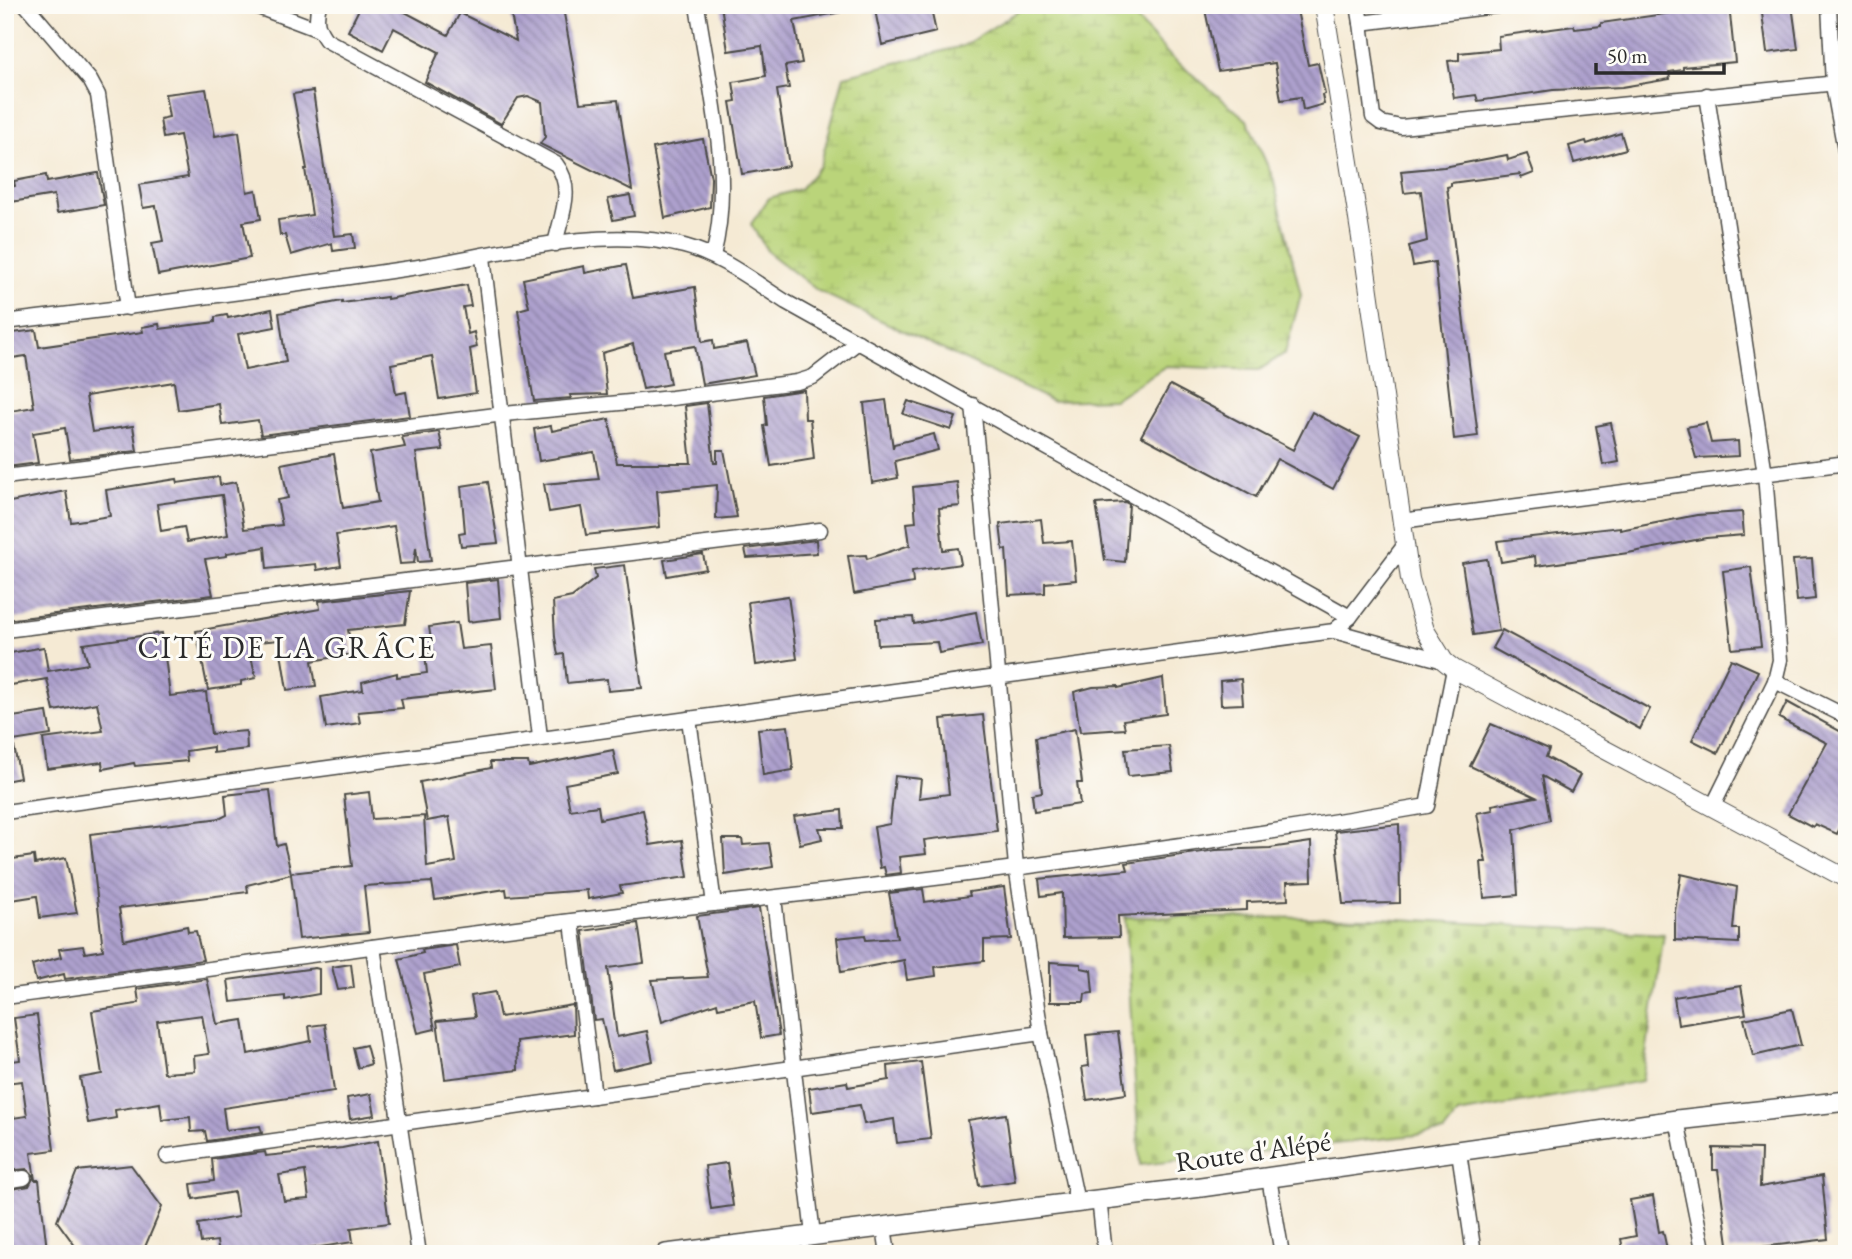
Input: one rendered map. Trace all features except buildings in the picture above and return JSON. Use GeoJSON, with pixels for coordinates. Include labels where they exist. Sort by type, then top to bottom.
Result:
{"type":"FeatureCollection","features":[{"type":"Feature","properties":{"kind":"main road","name":"Route d'Alépé"},"geometry":{"type":"LineString","coordinates":[[666,1254],[1269,1178],[1677,1119],[1847,1101]]}},
{"type":"Feature","properties":{"kind":"street"},"geometry":{"type":"LineString","coordinates":[[26,5],[90,80],[98,95],[128,308]]}},
{"type":"Feature","properties":{"kind":"street"},"geometry":{"type":"LineString","coordinates":[[253,5],[318,30]]}},
{"type":"Feature","properties":{"kind":"street"},"geometry":{"type":"LineString","coordinates":[[319,5],[316,20],[318,30],[326,40],[556,164],[566,176],[568,188],[555,244]]}},
{"type":"Feature","properties":{"kind":"street"},"geometry":{"type":"LineString","coordinates":[[697,5],[723,186],[721,224],[713,256]]}},
{"type":"Feature","properties":{"kind":"street"},"geometry":{"type":"LineString","coordinates":[[5,997],[373,947],[1016,866],[1316,825],[1427,806],[1449,665],[1424,629],[1404,546],[1365,263],[1324,5]]}},
{"type":"Feature","properties":{"kind":"street"},"geometry":{"type":"LineString","coordinates":[[1358,5],[1369,106],[1373,117],[1381,123],[1401,127],[1840,84]]}},
{"type":"Feature","properties":{"kind":"street"},"geometry":{"type":"LineString","coordinates":[[1361,23],[1503,5]]}},
{"type":"Feature","properties":{"kind":"street"},"geometry":{"type":"LineString","coordinates":[[1829,5],[1847,161]]}},
{"type":"Feature","properties":{"kind":"street"},"geometry":{"type":"LineString","coordinates":[[1707,95],[1765,474],[1780,660],[1776,681],[1713,806]]}},
{"type":"Feature","properties":{"kind":"street"},"geometry":{"type":"LineString","coordinates":[[5,322],[128,308],[483,257],[555,244],[640,239],[683,245],[713,256],[786,302],[1350,617]]}},
{"type":"Feature","properties":{"kind":"street"},"geometry":{"type":"LineString","coordinates":[[483,257],[504,414],[540,737]]}},
{"type":"Feature","properties":{"kind":"street"},"geometry":{"type":"LineString","coordinates":[[5,477],[504,414],[672,398],[797,382],[813,377],[858,342]]}},
{"type":"Feature","properties":{"kind":"street"},"geometry":{"type":"LineString","coordinates":[[973,405],[996,677],[1016,866],[1041,1033],[1076,1202]]}},
{"type":"Feature","properties":{"kind":"street"},"geometry":{"type":"LineString","coordinates":[[1401,521],[1847,463]]}},
{"type":"Feature","properties":{"kind":"street"},"geometry":{"type":"LineString","coordinates":[[5,630],[820,530]]}},
{"type":"Feature","properties":{"kind":"street"},"geometry":{"type":"LineString","coordinates":[[1334,631],[1350,617],[1404,546]]}},
{"type":"Feature","properties":{"kind":"street"},"geometry":{"type":"LineString","coordinates":[[5,812],[540,737],[1334,631],[1449,665],[1847,879]]}},
{"type":"Feature","properties":{"kind":"street"},"geometry":{"type":"LineString","coordinates":[[1776,681],[1847,717]]}},
{"type":"Feature","properties":{"kind":"street"},"geometry":{"type":"LineString","coordinates":[[689,719],[714,904]]}},
{"type":"Feature","properties":{"kind":"street"},"geometry":{"type":"LineString","coordinates":[[774,898],[813,1234]]}},
{"type":"Feature","properties":{"kind":"street"},"geometry":{"type":"LineString","coordinates":[[572,922],[594,1096]]}},
{"type":"Feature","properties":{"kind":"street"},"geometry":{"type":"LineString","coordinates":[[373,947],[419,1254]]}},
{"type":"Feature","properties":{"kind":"street"},"geometry":{"type":"LineString","coordinates":[[167,1156],[1041,1033]]}},
{"type":"Feature","properties":{"kind":"street"},"geometry":{"type":"LineString","coordinates":[[1677,1119],[1704,1254]]}},
{"type":"Feature","properties":{"kind":"street"},"geometry":{"type":"LineString","coordinates":[[1459,1152],[1474,1254]]}},
{"type":"Feature","properties":{"kind":"street"},"geometry":{"type":"LineString","coordinates":[[5,1181],[24,1178]]}},
{"type":"Feature","properties":{"kind":"street"},"geometry":{"type":"LineString","coordinates":[[1269,1178],[1282,1254]]}},
{"type":"Feature","properties":{"kind":"street"},"geometry":{"type":"LineString","coordinates":[[1099,1198],[1105,1254]]}},
{"type":"Feature","properties":{"kind":"street"},"geometry":{"type":"LineString","coordinates":[[884,1227],[888,1254]]}},
{"type":"Feature","properties":{"kind":"green space"},"geometry":{"type":"Polygon","coordinates":[[[1028,5],[1124,5],[1169,55],[1247,120],[1273,178],[1301,295],[1285,353],[1259,370],[1166,366],[1114,399],[1052,401],[818,291],[768,252],[751,224],[769,198],[800,189],[820,166],[844,76],[963,46],[1028,5]]]}},
{"type":"Feature","properties":{"kind":"green space"},"geometry":{"type":"Polygon","coordinates":[[[1125,917],[1380,918],[1664,934],[1642,1081],[1458,1114],[1444,1132],[1140,1165],[1125,917]]]}},
{"type":"Feature","properties":{"kind":"district","name":"CITÉ DE LA GRÂCE"},"geometry":{"type":"Point","coordinates":[287,648]}}]}
